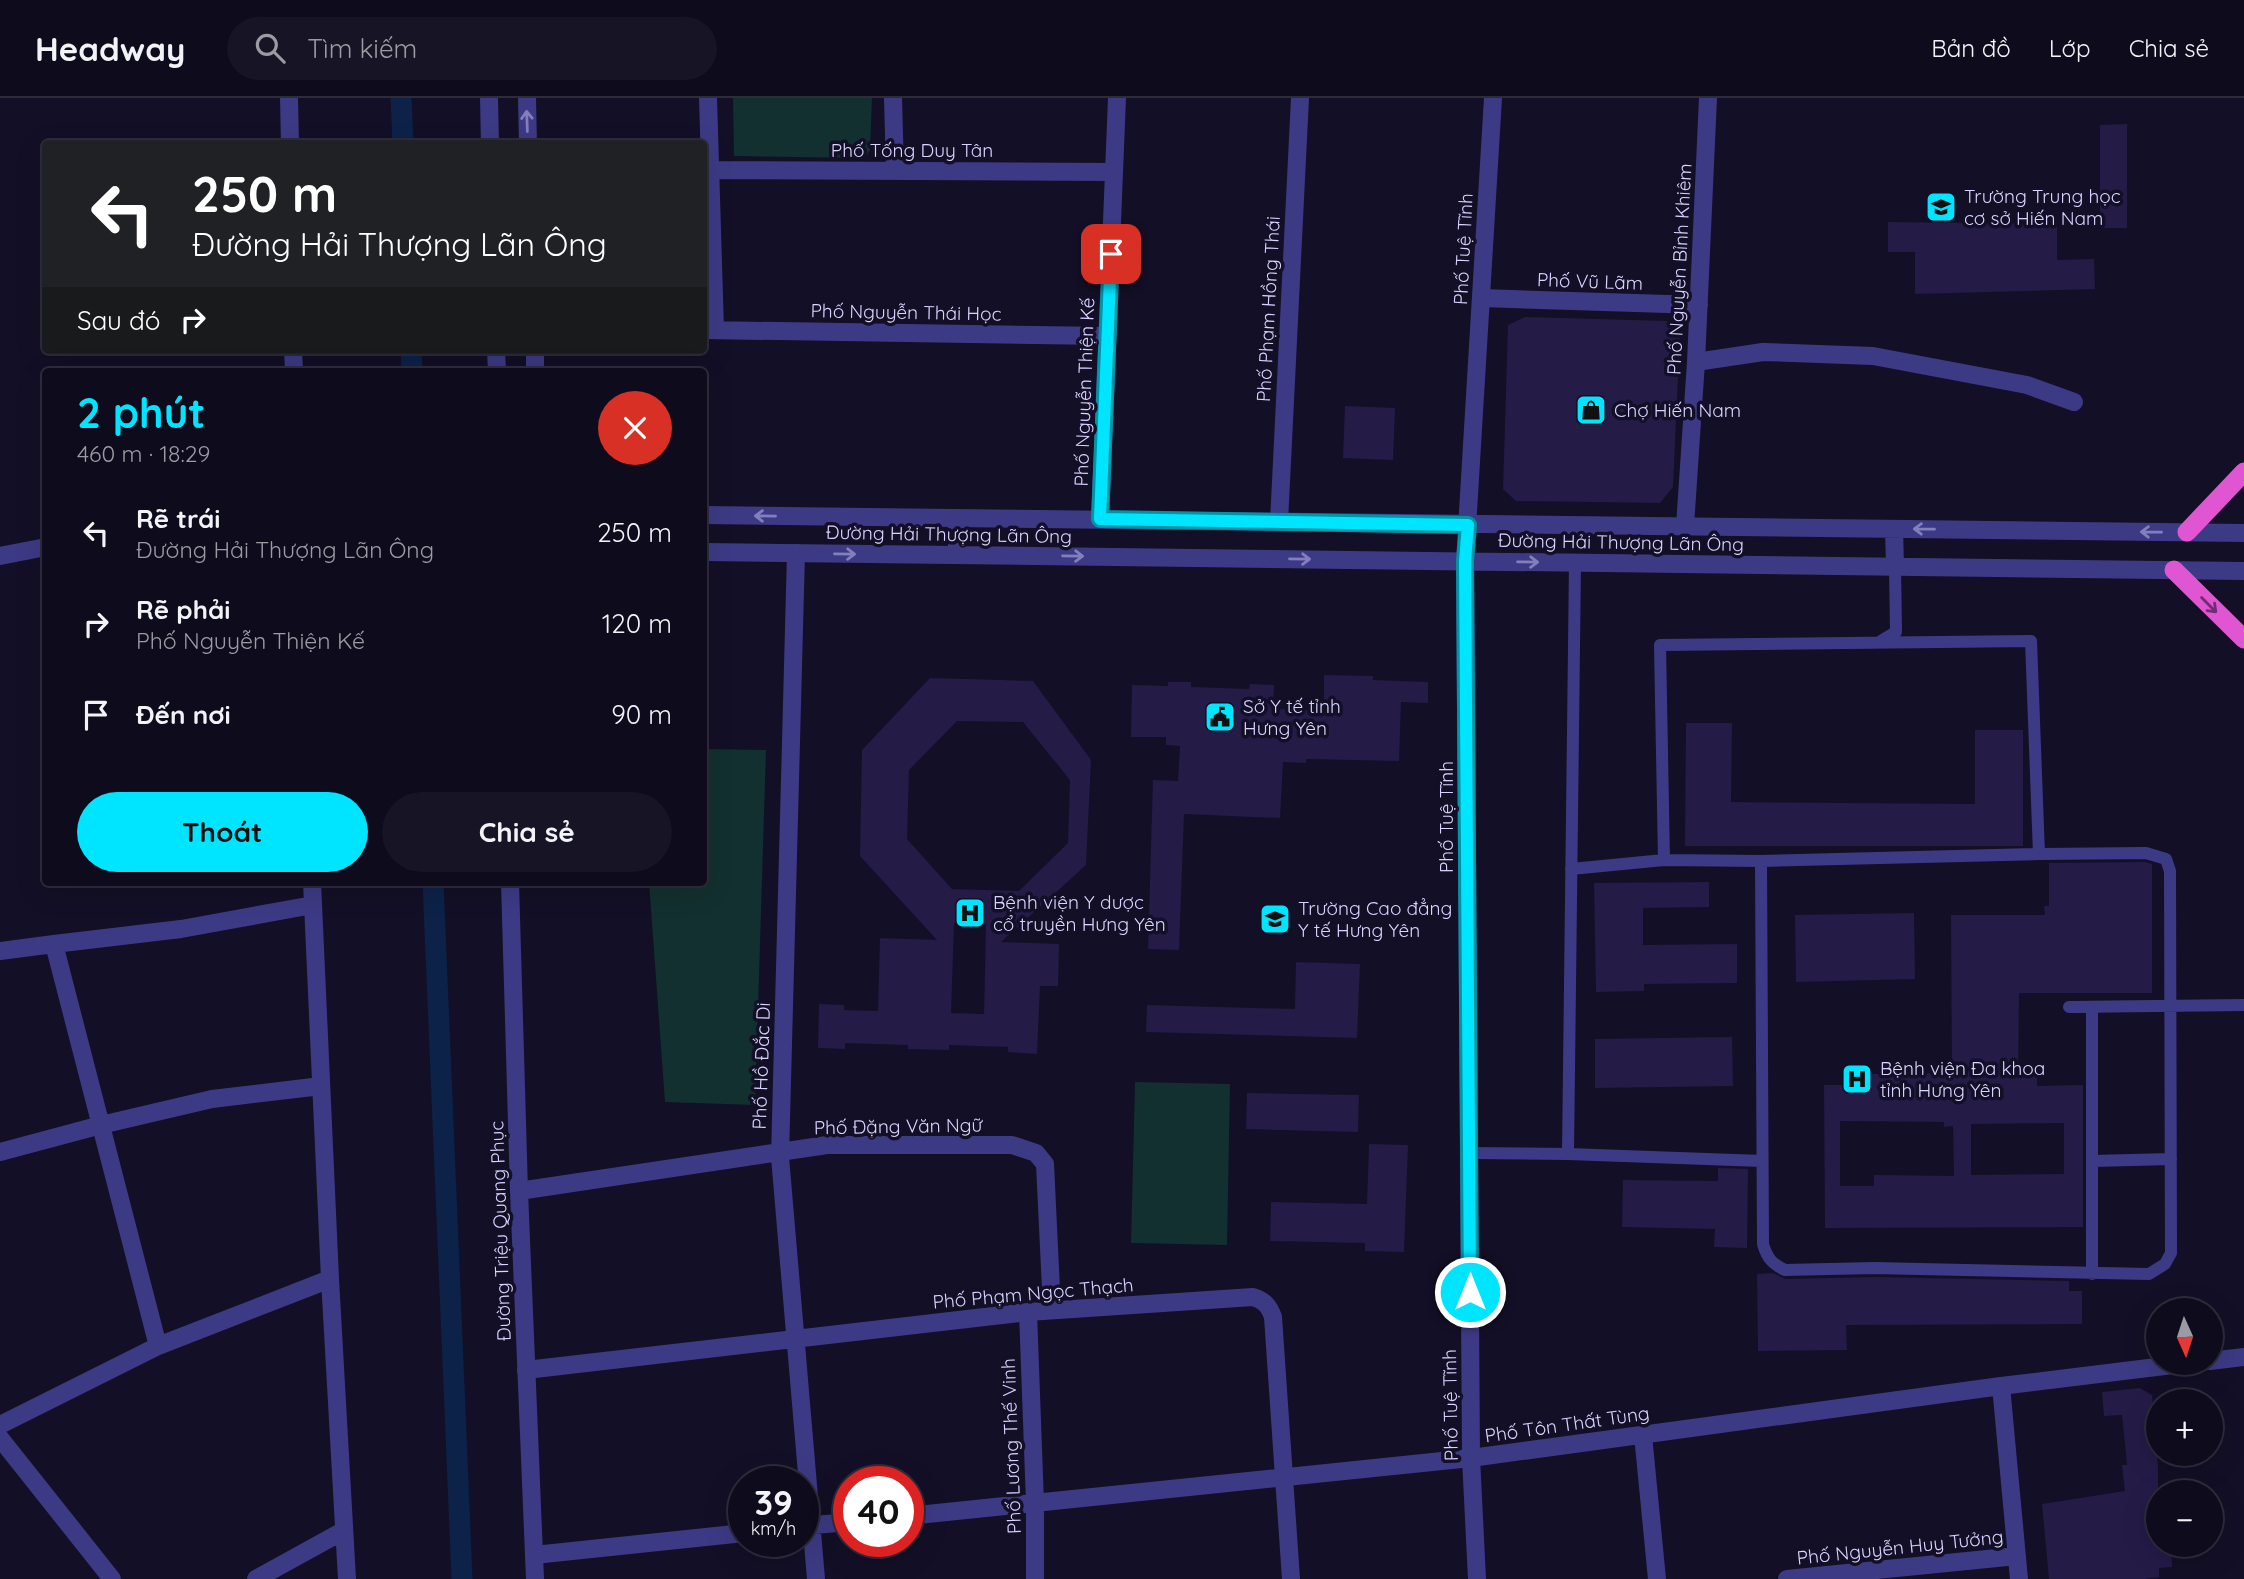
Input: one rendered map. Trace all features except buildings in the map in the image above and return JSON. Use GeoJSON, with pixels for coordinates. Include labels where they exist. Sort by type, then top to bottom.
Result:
{"type":"FeatureCollection","features":[{"type":"Feature","properties":{"kind":"highway"},"geometry":{"type":"LineString","coordinates":[[2188,532],[2244,472]]}},
{"type":"Feature","properties":{"kind":"highway"},"geometry":{"type":"LineString","coordinates":[[2174,570],[2244,639]]}},
{"type":"Feature","properties":{"kind":"street"},"geometry":{"type":"LineString","coordinates":[[289,98],[290,140]]}},
{"type":"Feature","properties":{"kind":"street"},"geometry":{"type":"LineString","coordinates":[[489,98],[490,140]]}},
{"type":"Feature","properties":{"kind":"street"},"geometry":{"type":"LineString","coordinates":[[527,98],[528,140]]}},
{"type":"Feature","properties":{"kind":"street"},"geometry":{"type":"LineString","coordinates":[[708,98],[709,330]]}},
{"type":"Feature","properties":{"kind":"street"},"geometry":{"type":"LineString","coordinates":[[893,98],[895,171]]}},
{"type":"Feature","properties":{"kind":"street","name":"Phố Nguyễn Thiện Kế"},"geometry":{"type":"LineString","coordinates":[[1100,519],[1117,98]]}},
{"type":"Feature","properties":{"kind":"street","name":"Phố Phạm Hồng Thái"},"geometry":{"type":"LineString","coordinates":[[1279,522],[1300,98]]}},
{"type":"Feature","properties":{"kind":"street","name":"Phố Tuệ Tĩnh"},"geometry":{"type":"LineString","coordinates":[[1477,1579],[1471,1458],[1465,561],[1493,98]]}},
{"type":"Feature","properties":{"kind":"street","name":"Phố Nguyễn Bỉnh Khiêm"},"geometry":{"type":"LineString","coordinates":[[1685,526],[1696,362],[1708,98]]}},
{"type":"Feature","properties":{"kind":"street","name":"Phố Tống Duy Tân"},"geometry":{"type":"LineString","coordinates":[[710,170],[1114,172]]}},
{"type":"Feature","properties":{"kind":"street","name":"Phố Vũ Lãm"},"geometry":{"type":"LineString","coordinates":[[1481,298],[1699,305]]}},
{"type":"Feature","properties":{"kind":"street","name":"Phố Nguyễn Thái Học"},"geometry":{"type":"LineString","coordinates":[[709,330],[1107,336]]}},
{"type":"Feature","properties":{"kind":"street"},"geometry":{"type":"LineString","coordinates":[[1696,362],[1763,352],[1873,356],[2027,385],[2074,402]]}},
{"type":"Feature","properties":{"kind":"street","name":"Đường Hải Thượng Lãn Ông"},"geometry":{"type":"LineString","coordinates":[[707,515],[2244,533]]}},
{"type":"Feature","properties":{"kind":"street"},"geometry":{"type":"LineString","coordinates":[[957,518],[957,555]]}},
{"type":"Feature","properties":{"kind":"street"},"geometry":{"type":"LineString","coordinates":[[1894,529],[1895,566]]}},
{"type":"Feature","properties":{"kind":"street"},"geometry":{"type":"LineString","coordinates":[[0,556],[42,548]]}},
{"type":"Feature","properties":{"kind":"street","name":"Đường Hải Thượng Lãn Ông"},"geometry":{"type":"LineString","coordinates":[[707,552],[2244,571]]}},
{"type":"Feature","properties":{"kind":"street","name":"Phố Hồ Đắc Di"},"geometry":{"type":"LineString","coordinates":[[796,553],[780,1152],[804,1466]]}},
{"type":"Feature","properties":{"kind":"street"},"geometry":{"type":"LineString","coordinates":[[312,886],[347,1579]]}},
{"type":"Feature","properties":{"kind":"street","name":"Đường Triệu Quang Phục"},"geometry":{"type":"LineString","coordinates":[[510,886],[535,1579]]}},
{"type":"Feature","properties":{"kind":"street"},"geometry":{"type":"LineString","coordinates":[[0,951],[181,929],[313,905]]}},
{"type":"Feature","properties":{"kind":"street"},"geometry":{"type":"LineString","coordinates":[[54,944],[158,1346]]}},
{"type":"Feature","properties":{"kind":"street"},"geometry":{"type":"LineString","coordinates":[[0,1152],[212,1099],[321,1086]]}},
{"type":"Feature","properties":{"kind":"street","name":"Phố Đặng Văn Ngữ"},"geometry":{"type":"LineString","coordinates":[[519,1191],[827,1145],[1012,1145],[1036,1153],[1045,1164],[1052,1310]]}},
{"type":"Feature","properties":{"kind":"street"},"geometry":{"type":"LineString","coordinates":[[0,1425],[158,1346],[330,1279]]}},
{"type":"Feature","properties":{"kind":"street","name":"Phố Phạm Ngọc Thạch"},"geometry":{"type":"LineString","coordinates":[[526,1370],[1028,1312],[1253,1297],[1264,1301],[1273,1317],[1291,1579]]}},
{"type":"Feature","properties":{"kind":"street","name":"Phố Lương Thế Vinh"},"geometry":{"type":"LineString","coordinates":[[1028,1312],[1035,1579]]}},
{"type":"Feature","properties":{"kind":"street"},"geometry":{"type":"LineString","coordinates":[[2223,1359],[2244,1357]]}},
{"type":"Feature","properties":{"kind":"street","name":"Phố Tôn Thất Tùng"},"geometry":{"type":"LineString","coordinates":[[924,1514],[1471,1458],[2001,1385],[2146,1368]]}},
{"type":"Feature","properties":{"kind":"street"},"geometry":{"type":"LineString","coordinates":[[2001,1385],[2019,1579]]}},
{"type":"Feature","properties":{"kind":"street"},"geometry":{"type":"LineString","coordinates":[[1643,1435],[1657,1579]]}},
{"type":"Feature","properties":{"kind":"street"},"geometry":{"type":"LineString","coordinates":[[0,1438],[112,1579]]}},
{"type":"Feature","properties":{"kind":"street"},"geometry":{"type":"LineString","coordinates":[[256,1579],[343,1531]]}},
{"type":"Feature","properties":{"kind":"street"},"geometry":{"type":"LineString","coordinates":[[534,1555],[728,1535]]}},
{"type":"Feature","properties":{"kind":"street","name":"Phố Nguyễn Huy Tưởng"},"geometry":{"type":"LineString","coordinates":[[1787,1579],[2017,1556]]}},
{"type":"Feature","properties":{"kind":"street","name":"Phố Hồ Đắc Di"},"geometry":{"type":"LineString","coordinates":[[813,1557],[816,1579]]}},
{"type":"Feature","properties":{"kind":"lane"},"geometry":{"type":"LineString","coordinates":[[1569,1154],[1575,562]]}},
{"type":"Feature","properties":{"kind":"lane"},"geometry":{"type":"LineString","coordinates":[[1879,643],[1896,632],[1895,566]]}},
{"type":"Feature","properties":{"kind":"lane"},"geometry":{"type":"LineString","coordinates":[[1664,860],[1660,645],[2031,641],[2039,854]]}},
{"type":"Feature","properties":{"kind":"lane"},"geometry":{"type":"LineString","coordinates":[[1571,869],[1664,860],[1761,861],[2146,853],[2166,859],[2170,871],[2171,1253],[2165,1264],[2149,1273],[1874,1268],[1785,1270],[1775,1266],[1766,1257],[1763,1244],[1761,861]]}},
{"type":"Feature","properties":{"kind":"lane"},"geometry":{"type":"LineString","coordinates":[[2069,1007],[2244,1005]]}},
{"type":"Feature","properties":{"kind":"lane"},"geometry":{"type":"LineString","coordinates":[[2092,1007],[2092,1273]]}},
{"type":"Feature","properties":{"kind":"lane"},"geometry":{"type":"LineString","coordinates":[[1469,1153],[1762,1161]]}},
{"type":"Feature","properties":{"kind":"lane"},"geometry":{"type":"LineString","coordinates":[[2092,1161],[2171,1160]]}},
{"type":"Feature","properties":{"kind":"green space"},"geometry":{"type":"Polygon","coordinates":[[[733,98],[872,98],[870,150],[860,158],[734,156],[733,98]]]}},
{"type":"Feature","properties":{"kind":"green space"},"geometry":{"type":"Polygon","coordinates":[[[707,749],[766,750],[755,1105],[665,1102],[649,886],[707,886],[707,749]]]}},
{"type":"Feature","properties":{"kind":"green space"},"geometry":{"type":"Polygon","coordinates":[[[1135,1082],[1230,1084],[1227,1245],[1131,1243],[1135,1082]]]}},
{"type":"Feature","properties":{"kind":"waterway"},"geometry":{"type":"LineString","coordinates":[[401,98],[403,140]]}},
{"type":"Feature","properties":{"kind":"waterway"},"geometry":{"type":"LineString","coordinates":[[411,354],[412,368]]}},
{"type":"Feature","properties":{"kind":"waterway"},"geometry":{"type":"LineString","coordinates":[[433,886],[462,1579]]}},
{"type":"Feature","properties":{"kind":"place","name":"Trường Trung học cơ sở Hiến Nam"},"geometry":{"type":"Point","coordinates":[1941,207]}},
{"type":"Feature","properties":{"kind":"place","name":"Chợ Hiến Nam"},"geometry":{"type":"Point","coordinates":[1591,410]}},
{"type":"Feature","properties":{"kind":"place","name":"Sở Y tế tỉnh Hưng Yên"},"geometry":{"type":"Point","coordinates":[1220,717]}},
{"type":"Feature","properties":{"kind":"place","name":"Bệnh viện Y dược cổ truyền Hưng Yên"},"geometry":{"type":"Point","coordinates":[970,913]}},
{"type":"Feature","properties":{"kind":"place","name":"Trường Cao đẳng Y tế Hưng Yên"},"geometry":{"type":"Point","coordinates":[1275,919]}},
{"type":"Feature","properties":{"kind":"place","name":"Bệnh viện Đa khoa tỉnh Hưng Yên"},"geometry":{"type":"Point","coordinates":[1857,1079]}},
{"type":"Feature","properties":{"kind":"route"},"geometry":{"type":"LineString","coordinates":[[1111,254],[1100,519],[1468,525],[1465,561],[1470,1292]]}}]}
